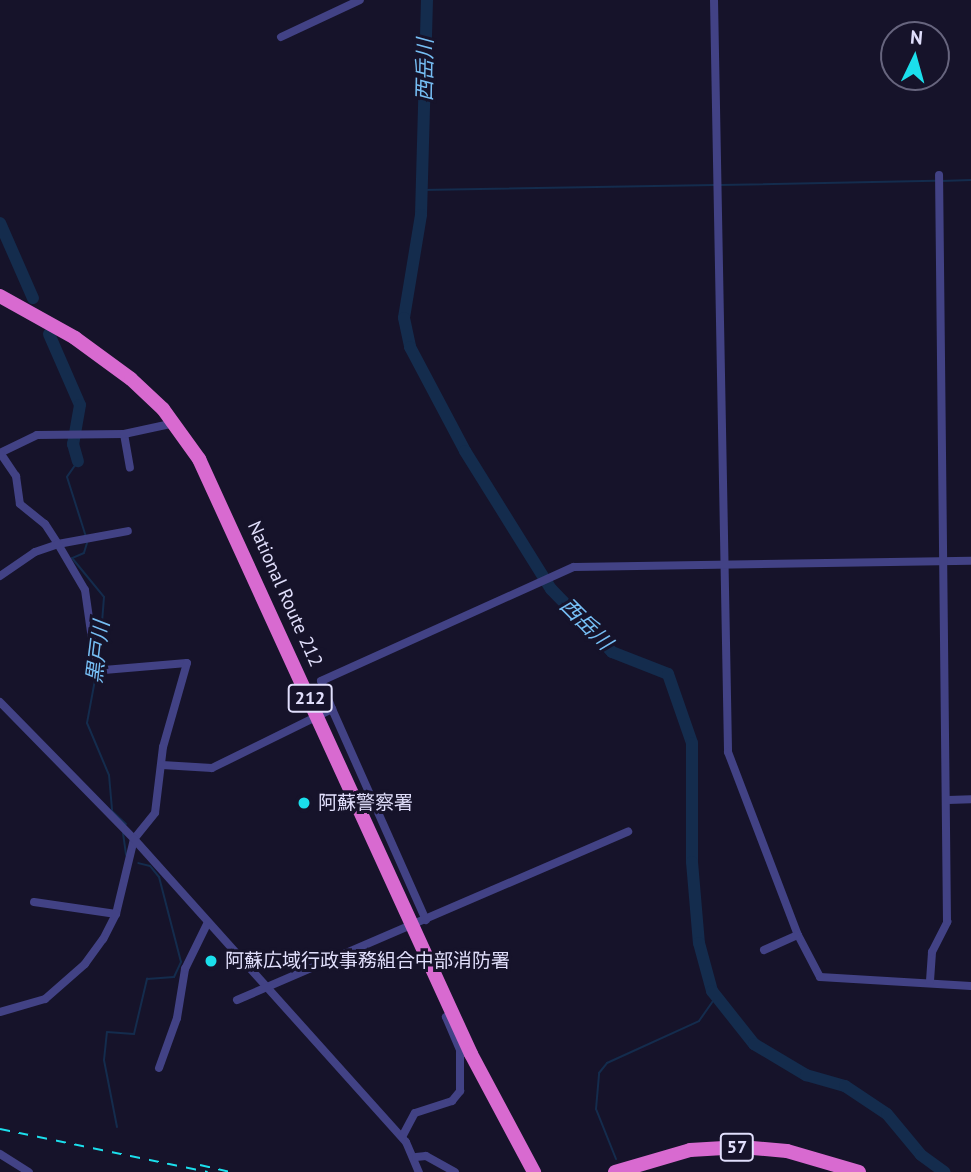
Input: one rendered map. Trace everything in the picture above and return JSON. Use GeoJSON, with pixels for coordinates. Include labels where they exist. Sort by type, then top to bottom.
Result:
{"type":"FeatureCollection","features":[{"type":"Feature","properties":{"kind":"highway","name":"National Route 212"},"geometry":{"type":"LineString","coordinates":[[0,296],[104,357],[175,423],[222,500],[411,926],[452,1013],[534,1172]]}},
{"type":"Feature","properties":{"kind":"highway","name":"57"},"geometry":{"type":"LineString","coordinates":[[615,1172],[690,1150],[741,1147],[788,1151],[859,1172]]}},
{"type":"Feature","properties":{"kind":"street"},"geometry":{"type":"LineString","coordinates":[[281,37],[360,0]]}},
{"type":"Feature","properties":{"kind":"street"},"geometry":{"type":"LineString","coordinates":[[714,0],[726,742],[798,935],[820,977],[930,981],[971,986]]}},
{"type":"Feature","properties":{"kind":"street"},"geometry":{"type":"LineString","coordinates":[[930,981],[932,952],[947,922],[948,800],[939,175]]}},
{"type":"Feature","properties":{"kind":"street"},"geometry":{"type":"LineString","coordinates":[[0,1012],[45,999],[85,964],[116,914],[134,839],[155,813],[162,765],[187,663],[104,670],[96,660],[85,590],[58,544],[38,517],[20,504],[16,476],[1,454],[24,439],[67,434],[124,434],[175,423]]}},
{"type":"Feature","properties":{"kind":"street"},"geometry":{"type":"LineString","coordinates":[[124,434],[130,467]]}},
{"type":"Feature","properties":{"kind":"street"},"geometry":{"type":"LineString","coordinates":[[0,576],[35,552],[86,536],[128,531]]}},
{"type":"Feature","properties":{"kind":"street"},"geometry":{"type":"LineString","coordinates":[[426,919],[321,681],[574,567],[971,561]]}},
{"type":"Feature","properties":{"kind":"street"},"geometry":{"type":"LineString","coordinates":[[0,702],[134,839],[402,1137],[416,1157],[419,1172]]}},
{"type":"Feature","properties":{"kind":"street"},"geometry":{"type":"LineString","coordinates":[[162,765],[212,768],[332,709]]}},
{"type":"Feature","properties":{"kind":"street"},"geometry":{"type":"LineString","coordinates":[[948,800],[971,799]]}},
{"type":"Feature","properties":{"kind":"street"},"geometry":{"type":"LineString","coordinates":[[237,1000],[628,832]]}},
{"type":"Feature","properties":{"kind":"street"},"geometry":{"type":"LineString","coordinates":[[34,901],[116,914]]}},
{"type":"Feature","properties":{"kind":"street"},"geometry":{"type":"LineString","coordinates":[[159,1068],[177,1018],[185,970],[208,922]]}},
{"type":"Feature","properties":{"kind":"street"},"geometry":{"type":"LineString","coordinates":[[764,950],[798,935]]}},
{"type":"Feature","properties":{"kind":"street"},"geometry":{"type":"LineString","coordinates":[[402,1137],[415,1113],[453,1101],[460,1091],[460,1050],[446,1017],[452,1013]]}},
{"type":"Feature","properties":{"kind":"street"},"geometry":{"type":"LineString","coordinates":[[0,1154],[29,1172]]}},
{"type":"Feature","properties":{"kind":"street"},"geometry":{"type":"LineString","coordinates":[[416,1157],[426,1156],[455,1172]]}},
{"type":"Feature","properties":{"kind":"waterway","name":"西岳川"},"geometry":{"type":"LineString","coordinates":[[427,0],[421,215],[404,318],[410,347],[465,451],[551,589],[612,652],[668,674],[692,743],[692,862],[699,943],[712,991],[754,1044],[806,1075],[845,1086],[887,1114],[921,1155],[944,1172]]}},
{"type":"Feature","properties":{"kind":"waterway"},"geometry":{"type":"LineString","coordinates":[[941,181],[971,180]]}},
{"type":"Feature","properties":{"kind":"waterway"},"geometry":{"type":"LineString","coordinates":[[720,185],[935,181]]}},
{"type":"Feature","properties":{"kind":"waterway"},"geometry":{"type":"LineString","coordinates":[[421,190],[714,185]]}},
{"type":"Feature","properties":{"kind":"waterway","name":"黒戸川"},"geometry":{"type":"LineString","coordinates":[[0,223],[33,298]]}},
{"type":"Feature","properties":{"kind":"waterway","name":"黒戸川"},"geometry":{"type":"LineString","coordinates":[[49,334],[80,405],[73,444],[78,461]]}},
{"type":"Feature","properties":{"kind":"waterway","name":"黒戸川"},"geometry":{"type":"LineString","coordinates":[[78,461],[67,477],[86,537]]}},
{"type":"Feature","properties":{"kind":"waterway","name":"黒戸川"},"geometry":{"type":"LineString","coordinates":[[87,543],[84,553],[72,558],[104,597],[99,660]]}},
{"type":"Feature","properties":{"kind":"waterway","name":"黒戸川"},"geometry":{"type":"LineString","coordinates":[[97,669],[87,723],[109,775],[112,811],[126,824]]}},
{"type":"Feature","properties":{"kind":"waterway","name":"黒戸川"},"geometry":{"type":"LineString","coordinates":[[123,833],[126,855]]}},
{"type":"Feature","properties":{"kind":"waterway","name":"黒戸川"},"geometry":{"type":"LineString","coordinates":[[117,1127],[104,1060],[107,1032],[134,1034],[147,979],[174,977],[181,962],[159,877],[150,866],[138,863]]}},
{"type":"Feature","properties":{"kind":"waterway"},"geometry":{"type":"LineString","coordinates":[[616,1159],[596,1109],[599,1073],[607,1063],[699,1021],[716,997]]}},
{"type":"Feature","properties":{"kind":"railway"},"geometry":{"type":"LineString","coordinates":[[0,1129],[208,1172]]}},
{"type":"Feature","properties":{"kind":"railway"},"geometry":{"type":"LineString","coordinates":[[200,1165],[231,1172]]}},
{"type":"Feature","properties":{"kind":"place","name":"阿蘇警察署"},"geometry":{"type":"Point","coordinates":[304,803]}},
{"type":"Feature","properties":{"kind":"place","name":"阿蘇広域行政事務組合中部消防署"},"geometry":{"type":"Point","coordinates":[211,961]}}]}
